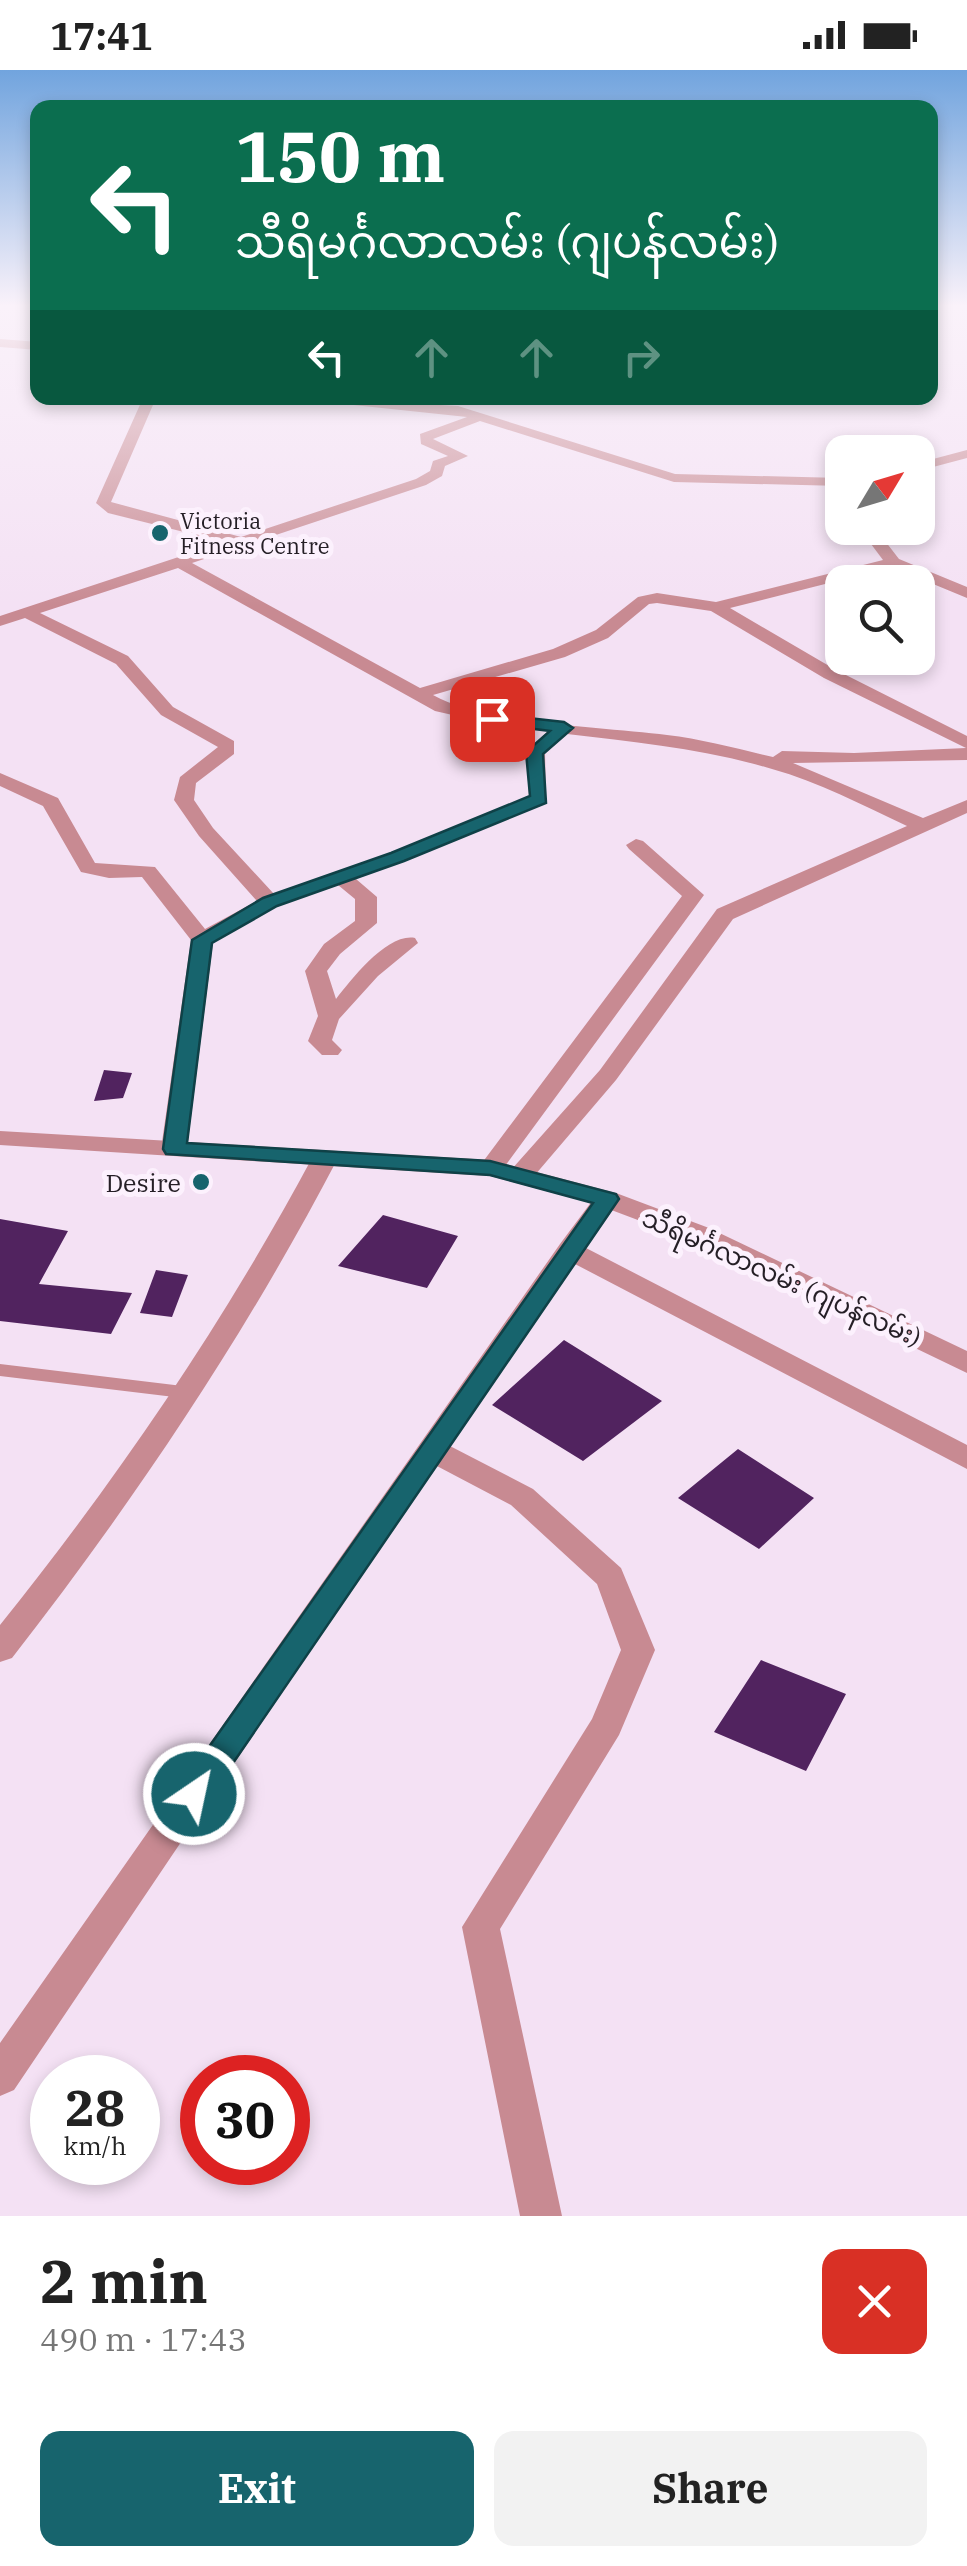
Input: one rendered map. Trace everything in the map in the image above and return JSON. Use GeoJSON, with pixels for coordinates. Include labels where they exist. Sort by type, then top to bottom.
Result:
{"type":"FeatureCollection","features":[{"type":"Feature","properties":{"kind":"street"},"geometry":{"type":"LineString","coordinates":[[145,406],[103,502],[114,510],[244,542]]}},
{"type":"Feature","properties":{"kind":"street"},"geometry":{"type":"LineString","coordinates":[[442,406],[674,478],[825,485]]}},
{"type":"Feature","properties":{"kind":"street"},"geometry":{"type":"LineString","coordinates":[[0,621],[421,482],[437,474],[438,464],[461,456],[426,441],[425,437],[480,417]]}},
{"type":"Feature","properties":{"kind":"street"},"geometry":{"type":"LineString","coordinates":[[935,462],[967,454]]}},
{"type":"Feature","properties":{"kind":"street"},"geometry":{"type":"LineString","coordinates":[[880,545],[893,562],[967,593]]}},
{"type":"Feature","properties":{"kind":"street"},"geometry":{"type":"LineString","coordinates":[[418,694],[559,653],[602,634],[644,600],[657,598],[716,606],[893,562]]}},
{"type":"Feature","properties":{"kind":"street"},"geometry":{"type":"LineString","coordinates":[[180,563],[441,707],[492,719],[673,741],[744,757],[814,776],[924,826]]}},
{"type":"Feature","properties":{"kind":"street"},"geometry":{"type":"LineString","coordinates":[[716,606],[830,674],[967,743]]}},
{"type":"Feature","properties":{"kind":"street"},"geometry":{"type":"LineString","coordinates":[[25,612],[122,660],[167,710],[224,740],[226,750],[187,782],[184,800],[206,832],[270,902]]}},
{"type":"Feature","properties":{"kind":"street"},"geometry":{"type":"LineString","coordinates":[[202,940],[270,902],[539,799],[534,752],[564,728]]}},
{"type":"Feature","properties":{"kind":"street"},"geometry":{"type":"LineString","coordinates":[[744,757],[854,759],[967,754]]}},
{"type":"Feature","properties":{"kind":"street"},"geometry":{"type":"LineString","coordinates":[[0,780],[51,802],[78,858],[88,868],[148,870],[202,940],[174,1149]]}},
{"type":"Feature","properties":{"kind":"street"},"geometry":{"type":"LineString","coordinates":[[520,1176],[608,1075],[724,914],[967,806]]}},
{"type":"Feature","properties":{"kind":"street"},"geometry":{"type":"LineString","coordinates":[[490,1168],[672,928],[693,894],[636,845]]}},
{"type":"Feature","properties":{"kind":"street"},"geometry":{"type":"LineString","coordinates":[[329,1016],[316,971],[332,949],[366,923],[366,896],[341,877]]}},
{"type":"Feature","properties":{"kind":"street"},"geometry":{"type":"LineString","coordinates":[[330,1050],[320,1041],[329,1016],[343,1005],[370,970],[407,943]]}},
{"type":"Feature","properties":{"kind":"street","name":"သီရိမင်္ဂလာလမ်း (ဂျပန်လမ်း)"},"geometry":{"type":"LineString","coordinates":[[0,1138],[490,1168],[607,1199],[700,1234],[967,1363]]}},
{"type":"Feature","properties":{"kind":"street"},"geometry":{"type":"LineString","coordinates":[[0,1649],[190,1393],[282,1243],[325,1158]]}},
{"type":"Feature","properties":{"kind":"street"},"geometry":{"type":"LineString","coordinates":[[0,2076],[430,1449],[607,1199]]}},
{"type":"Feature","properties":{"kind":"street"},"geometry":{"type":"LineString","coordinates":[[569,1250],[967,1458]]}},
{"type":"Feature","properties":{"kind":"street"},"geometry":{"type":"LineString","coordinates":[[430,1449],[522,1497],[610,1576],[638,1650],[607,1726],[482,1927],[541,2216]]}},
{"type":"Feature","properties":{"kind":"lane"},"geometry":{"type":"LineString","coordinates":[[0,1370],[190,1393]]}},
{"type":"Feature","properties":{"kind":"building"},"geometry":{"type":"Polygon","coordinates":[[[104,1070],[132,1073],[123,1098],[94,1101],[104,1070]]]}},
{"type":"Feature","properties":{"kind":"building"},"geometry":{"type":"Polygon","coordinates":[[[383,1215],[458,1236],[427,1288],[338,1266],[383,1215]]]}},
{"type":"Feature","properties":{"kind":"building"},"geometry":{"type":"Polygon","coordinates":[[[0,1219],[68,1231],[39,1284],[132,1293],[111,1334],[0,1321],[0,1219]]]}},
{"type":"Feature","properties":{"kind":"building"},"geometry":{"type":"Polygon","coordinates":[[[156,1270],[188,1275],[172,1317],[140,1313],[156,1270]]]}},
{"type":"Feature","properties":{"kind":"building"},"geometry":{"type":"Polygon","coordinates":[[[564,1340],[662,1401],[583,1461],[492,1405],[564,1340]]]}},
{"type":"Feature","properties":{"kind":"building"},"geometry":{"type":"Polygon","coordinates":[[[738,1449],[814,1498],[759,1549],[678,1498],[738,1449]]]}},
{"type":"Feature","properties":{"kind":"building"},"geometry":{"type":"Polygon","coordinates":[[[761,1660],[846,1694],[806,1771],[714,1732],[761,1660]]]}},
{"type":"Feature","properties":{"kind":"place","name":"Victoria Fitness Centre"},"geometry":{"type":"Point","coordinates":[160,533]}},
{"type":"Feature","properties":{"kind":"place","name":"Desire"},"geometry":{"type":"Point","coordinates":[201,1182]}},
{"type":"Feature","properties":{"kind":"route"},"geometry":{"type":"LineString","coordinates":[[194,1794],[607,1199],[490,1168],[174,1149],[202,940],[270,902],[397,857],[539,799],[534,752],[564,728],[492,719]]}}]}
